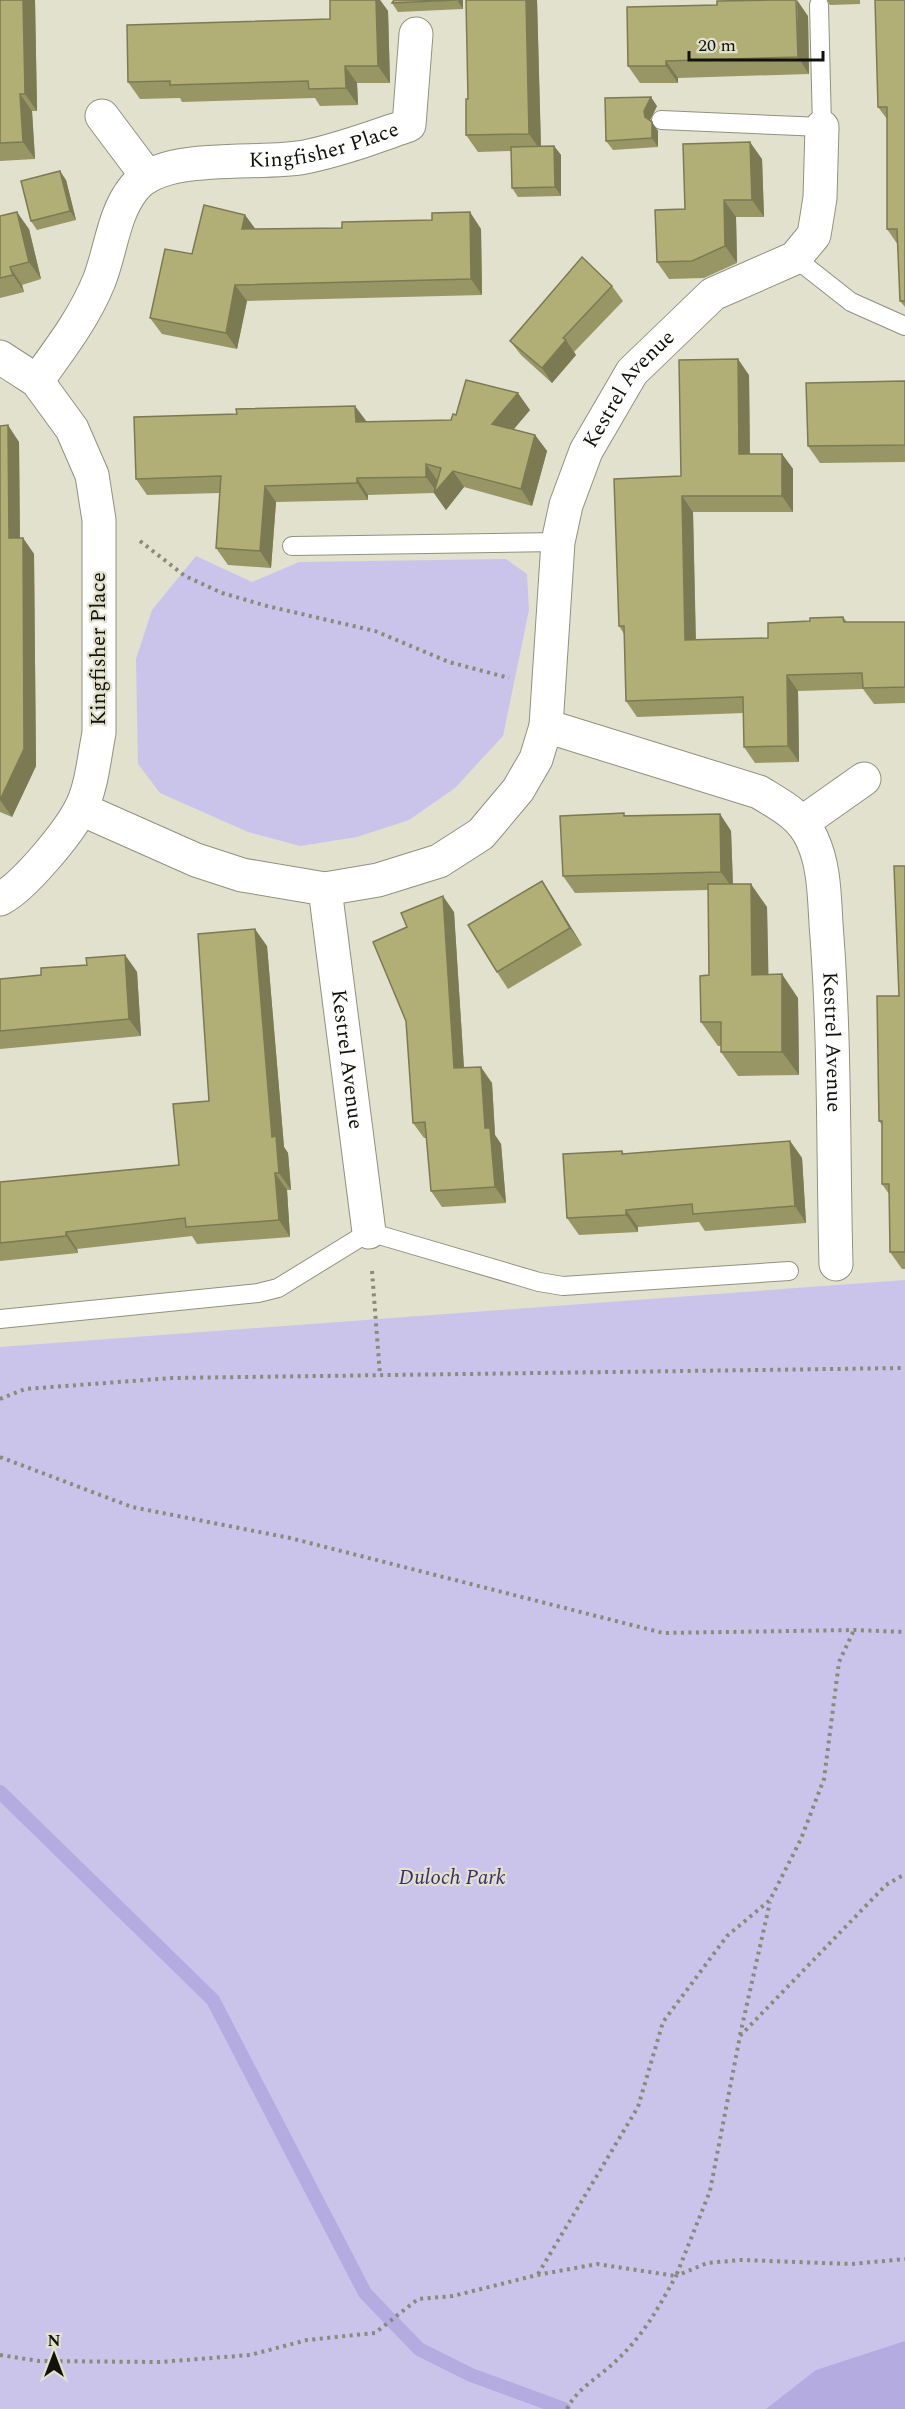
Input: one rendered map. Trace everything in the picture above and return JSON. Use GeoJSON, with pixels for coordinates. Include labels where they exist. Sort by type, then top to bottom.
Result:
{"type":"FeatureCollection","features":[{"type":"Feature","properties":{"kind":"street","name":"Kingfisher Place"},"geometry":{"type":"LineString","coordinates":[[147,176],[190,165],[274,161],[309,156],[409,125],[416,34]]}},
{"type":"Feature","properties":{"kind":"street"},"geometry":{"type":"LineString","coordinates":[[37,381],[87,311],[100,279],[120,212],[134,188],[147,176],[102,116]]}},
{"type":"Feature","properties":{"kind":"street","name":"Kestrel Avenue"},"geometry":{"type":"LineString","coordinates":[[81,809],[196,860],[242,875],[325,889],[378,880],[439,861],[481,834],[518,790],[536,759],[546,726],[558,542],[566,505],[586,452],[632,372],[713,294],[795,258],[814,235],[820,198],[822,127]]}},
{"type":"Feature","properties":{"kind":"street","name":"Kingfisher Place"},"geometry":{"type":"LineString","coordinates":[[0,357],[37,381],[72,429],[92,475],[99,520],[99,733],[81,809],[43,861],[0,899]]}},
{"type":"Feature","properties":{"kind":"street","name":"Kestrel Avenue"},"geometry":{"type":"LineString","coordinates":[[546,726],[759,792],[788,809],[803,822],[822,865],[831,986],[836,1264]]}},
{"type":"Feature","properties":{"kind":"street"},"geometry":{"type":"LineString","coordinates":[[803,822],[864,779]]}},
{"type":"Feature","properties":{"kind":"street","name":"Kestrel Avenue"},"geometry":{"type":"LineString","coordinates":[[325,889],[369,1232]]}},
{"type":"Feature","properties":{"kind":"lane"},"geometry":{"type":"LineString","coordinates":[[661,120],[822,127],[819,5]]}},
{"type":"Feature","properties":{"kind":"lane"},"geometry":{"type":"LineString","coordinates":[[795,258],[852,302],[905,326]]}},
{"type":"Feature","properties":{"kind":"lane"},"geometry":{"type":"LineString","coordinates":[[292,546],[558,542]]}},
{"type":"Feature","properties":{"kind":"lane"},"geometry":{"type":"LineString","coordinates":[[0,1318],[258,1293],[278,1287],[369,1232],[539,1282],[563,1286],[789,1271]]}},
{"type":"Feature","properties":{"kind":"path"},"geometry":{"type":"LineString","coordinates":[[99,520],[141,542],[185,576],[222,593],[375,631],[449,662],[550,688]]}},
{"type":"Feature","properties":{"kind":"path"},"geometry":{"type":"LineString","coordinates":[[369,1232],[380,1376]]}},
{"type":"Feature","properties":{"kind":"path"},"geometry":{"type":"LineString","coordinates":[[0,1399],[25,1389],[172,1378],[905,1368]]}},
{"type":"Feature","properties":{"kind":"path"},"geometry":{"type":"LineString","coordinates":[[0,1457],[132,1507],[290,1538],[663,1633],[854,1630],[905,1632]]}},
{"type":"Feature","properties":{"kind":"path"},"geometry":{"type":"LineString","coordinates":[[567,2409],[572,2399],[616,2361],[648,2327],[676,2276],[710,2191],[740,2036],[770,1900],[801,1839],[824,1779],[839,1662],[854,1630]]}},
{"type":"Feature","properties":{"kind":"path"},"geometry":{"type":"LineString","coordinates":[[740,2036],[886,1885],[905,1874]]}},
{"type":"Feature","properties":{"kind":"path"},"geometry":{"type":"LineString","coordinates":[[537,2275],[638,2107],[663,2022],[727,1936],[770,1900]]}},
{"type":"Feature","properties":{"kind":"path"},"geometry":{"type":"LineString","coordinates":[[0,2355],[39,2361],[160,2362],[250,2355],[307,2340],[375,2333],[418,2299],[453,2296],[537,2275],[597,2264],[676,2276],[707,2263],[741,2260],[852,2264],[905,2259]]}},
{"type":"Feature","properties":{"kind":"green space"},"geometry":{"type":"Polygon","coordinates":[[[196,556],[252,582],[299,562],[506,559],[527,574],[529,610],[503,736],[455,788],[409,820],[357,837],[300,846],[248,832],[160,793],[138,764],[136,659],[152,610],[196,556]]]}},
{"type":"Feature","properties":{"kind":"green space","name":"Duloch Park"},"geometry":{"type":"Polygon","coordinates":[[[905,1280],[905,2409],[0,2409],[0,1347],[905,1280]]]}},
{"type":"Feature","properties":{"kind":"shaded area"},"geometry":{"type":"Polygon","coordinates":[[[905,2341],[905,2409],[766,2409],[816,2370],[905,2341]]]}},
{"type":"Feature","properties":{"kind":"building"},"geometry":{"type":"Polygon","coordinates":[[[0,0],[23,0],[25,94],[20,94],[23,142],[0,143],[0,0]]]}},
{"type":"Feature","properties":{"kind":"building"},"geometry":{"type":"Polygon","coordinates":[[[330,0],[376,0],[378,66],[345,66],[346,88],[309,89],[308,81],[170,85],[170,81],[128,82],[127,25],[330,19],[330,0]]]}},
{"type":"Feature","properties":{"kind":"building"},"geometry":{"type":"Polygon","coordinates":[[[394,0],[457,0],[392,3],[394,0]]]}},
{"type":"Feature","properties":{"kind":"building"},"geometry":{"type":"Polygon","coordinates":[[[466,0],[526,0],[529,134],[466,135],[466,99],[468,99],[466,0]]]}},
{"type":"Feature","properties":{"kind":"building"},"geometry":{"type":"Polygon","coordinates":[[[796,0],[798,57],[666,61],[666,66],[628,66],[627,7],[717,5],[717,1],[796,0]]]}},
{"type":"Feature","properties":{"kind":"building"},"geometry":{"type":"Polygon","coordinates":[[[875,0],[905,0],[905,301],[900,301],[897,229],[887,229],[887,107],[878,107],[875,0]]]}},
{"type":"Feature","properties":{"kind":"building"},"geometry":{"type":"Polygon","coordinates":[[[651,97],[644,111],[645,117],[652,122],[652,138],[606,141],[605,98],[651,97]]]}},
{"type":"Feature","properties":{"kind":"building"},"geometry":{"type":"Polygon","coordinates":[[[750,142],[752,200],[724,200],[725,246],[692,261],[657,262],[655,210],[685,209],[683,144],[750,142]]]}},
{"type":"Feature","properties":{"kind":"building"},"geometry":{"type":"Polygon","coordinates":[[[554,146],[555,187],[512,188],[511,147],[554,146]]]}},
{"type":"Feature","properties":{"kind":"building"},"geometry":{"type":"Polygon","coordinates":[[[60,171],[70,211],[31,221],[21,181],[60,171]]]}},
{"type":"Feature","properties":{"kind":"building"},"geometry":{"type":"Polygon","coordinates":[[[204,205],[245,215],[242,229],[342,228],[342,222],[432,220],[432,213],[470,212],[471,279],[235,285],[226,333],[150,318],[165,249],[192,254],[204,205]]]}},
{"type":"Feature","properties":{"kind":"building"},"geometry":{"type":"Polygon","coordinates":[[[17,212],[29,262],[10,267],[13,275],[0,278],[0,216],[17,212]]]}},
{"type":"Feature","properties":{"kind":"building"},"geometry":{"type":"Polygon","coordinates":[[[582,257],[612,286],[563,338],[566,340],[542,368],[510,341],[582,257]]]}},
{"type":"Feature","properties":{"kind":"building"},"geometry":{"type":"Polygon","coordinates":[[[738,359],[739,454],[782,454],[782,496],[682,496],[685,640],[768,638],[768,623],[810,621],[810,618],[843,617],[844,622],[905,622],[905,687],[863,688],[862,673],[787,675],[788,746],[744,747],[743,697],[626,701],[624,626],[619,626],[614,479],[681,476],[679,360],[738,359]]]}},
{"type":"Feature","properties":{"kind":"building"},"geometry":{"type":"Polygon","coordinates":[[[466,380],[518,393],[492,424],[535,435],[521,489],[453,471],[434,493],[441,468],[426,464],[426,477],[357,478],[357,483],[265,486],[260,551],[216,548],[221,476],[136,479],[134,417],[237,414],[236,409],[355,406],[356,422],[451,420],[453,414],[456,415],[466,380]]]}},
{"type":"Feature","properties":{"kind":"building"},"geometry":{"type":"Polygon","coordinates":[[[905,381],[905,445],[808,446],[806,383],[905,381]]]}},
{"type":"Feature","properties":{"kind":"building"},"geometry":{"type":"Polygon","coordinates":[[[8,425],[9,538],[23,538],[24,749],[0,800],[0,426],[8,425]]]}},
{"type":"Feature","properties":{"kind":"building"},"geometry":{"type":"Polygon","coordinates":[[[624,813],[624,816],[720,814],[721,872],[563,876],[560,816],[624,813]]]}},
{"type":"Feature","properties":{"kind":"building"},"geometry":{"type":"Polygon","coordinates":[[[894,866],[905,866],[905,1252],[890,1252],[889,1184],[882,1184],[882,1121],[879,1121],[877,996],[899,996],[894,866]]]}},
{"type":"Feature","properties":{"kind":"building"},"geometry":{"type":"Polygon","coordinates":[[[542,881],[570,928],[497,972],[468,925],[542,881]]]}},
{"type":"Feature","properties":{"kind":"building"},"geometry":{"type":"Polygon","coordinates":[[[708,884],[751,884],[752,975],[782,974],[782,1052],[721,1052],[721,1022],[701,1022],[700,976],[709,975],[708,884]]]}},
{"type":"Feature","properties":{"kind":"building"},"geometry":{"type":"Polygon","coordinates":[[[443,896],[454,1068],[481,1067],[485,1128],[490,1128],[495,1187],[431,1191],[425,1122],[413,1123],[406,1021],[373,942],[407,927],[401,913],[443,896]]]}},
{"type":"Feature","properties":{"kind":"building"},"geometry":{"type":"Polygon","coordinates":[[[255,929],[272,1137],[276,1136],[279,1173],[275,1173],[279,1220],[186,1227],[185,1218],[66,1232],[66,1236],[0,1243],[0,1182],[179,1165],[173,1104],[209,1101],[198,934],[255,929]]]}},
{"type":"Feature","properties":{"kind":"building"},"geometry":{"type":"Polygon","coordinates":[[[125,955],[129,1019],[0,1031],[0,979],[41,975],[41,968],[87,965],[86,958],[125,955]]]}},
{"type":"Feature","properties":{"kind":"building"},"geometry":{"type":"Polygon","coordinates":[[[790,1141],[795,1206],[693,1214],[692,1204],[626,1210],[626,1215],[567,1218],[563,1154],[622,1151],[622,1154],[790,1141]]]}},
{"type":"Feature","properties":{"kind":"waterway"},"geometry":{"type":"LineString","coordinates":[[0,1792],[213,2000],[365,2293],[419,2349],[471,2375],[564,2409]]}}]}
